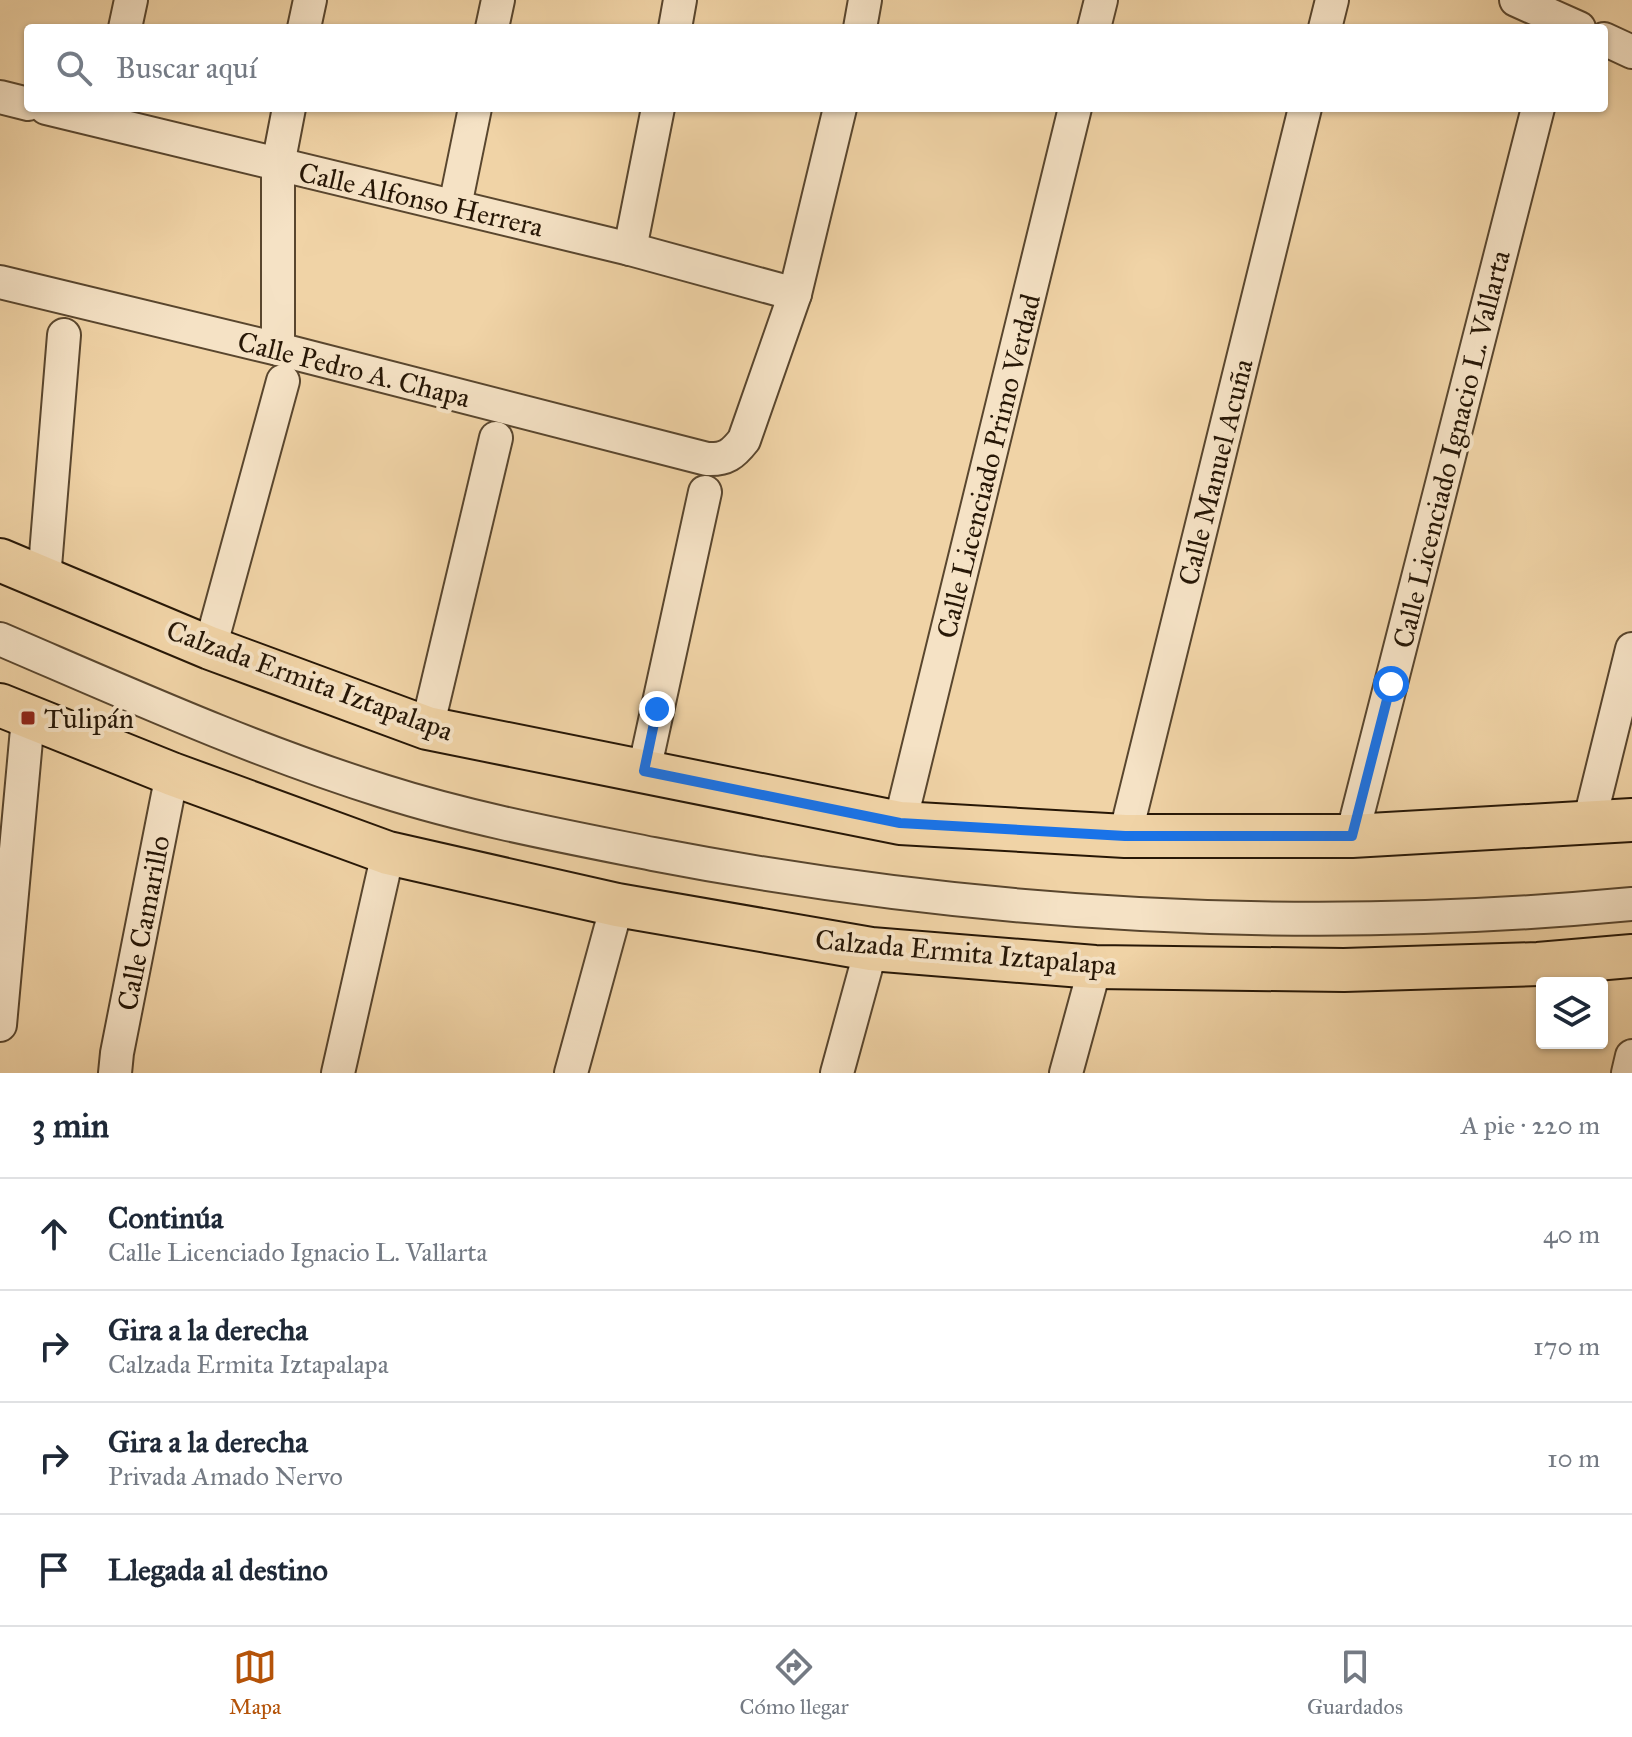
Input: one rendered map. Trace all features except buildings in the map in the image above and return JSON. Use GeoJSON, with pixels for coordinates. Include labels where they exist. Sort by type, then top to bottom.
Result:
{"type":"FeatureCollection","features":[{"type":"Feature","properties":{"kind":"main road","name":"Calzada Ermita Iztapalapa"},"geometry":{"type":"LineString","coordinates":[[0,560],[210,648],[427,728],[900,823],[1125,836],[1352,836],[1632,820]]}},
{"type":"Feature","properties":{"kind":"main road","name":"Calzada Ermita Iztapalapa"},"geometry":{"type":"LineString","coordinates":[[14,712],[388,853],[617,905],[871,949],[1095,967],[1344,970],[1538,964],[1632,956]]}},
{"type":"Feature","properties":{"kind":"street"},"geometry":{"type":"LineString","coordinates":[[126,24],[131,0]]}},
{"type":"Feature","properties":{"kind":"street"},"geometry":{"type":"LineString","coordinates":[[305,24],[310,0]]}},
{"type":"Feature","properties":{"kind":"street"},"geometry":{"type":"LineString","coordinates":[[493,24],[498,0]]}},
{"type":"Feature","properties":{"kind":"street"},"geometry":{"type":"LineString","coordinates":[[676,24],[680,0]]}},
{"type":"Feature","properties":{"kind":"street"},"geometry":{"type":"LineString","coordinates":[[861,24],[865,0]]}},
{"type":"Feature","properties":{"kind":"street"},"geometry":{"type":"LineString","coordinates":[[1095,24],[1101,0]]}},
{"type":"Feature","properties":{"kind":"street"},"geometry":{"type":"LineString","coordinates":[[1326,24],[1332,0]]}},
{"type":"Feature","properties":{"kind":"street"},"geometry":{"type":"LineString","coordinates":[[1516,0],[1566,19]]}},
{"type":"Feature","properties":{"kind":"street"},"geometry":{"type":"LineString","coordinates":[[1608,41],[1632,52]]}},
{"type":"Feature","properties":{"kind":"street"},"geometry":{"type":"LineString","coordinates":[[0,97],[24,103]]}},
{"type":"Feature","properties":{"kind":"street","name":"Calle Alfonso Herrera"},"geometry":{"type":"LineString","coordinates":[[80,112],[106,115],[278,165],[630,249],[795,294]]}},
{"type":"Feature","properties":{"kind":"street"},"geometry":{"type":"LineString","coordinates":[[278,349],[278,165],[288,112]]}},
{"type":"Feature","properties":{"kind":"street"},"geometry":{"type":"LineString","coordinates":[[455,206],[474,112]]}},
{"type":"Feature","properties":{"kind":"street"},"geometry":{"type":"LineString","coordinates":[[630,249],[657,112]]}},
{"type":"Feature","properties":{"kind":"street"},"geometry":{"type":"LineString","coordinates":[[795,294],[839,112]]}},
{"type":"Feature","properties":{"kind":"street","name":"Calle Licenciado Primo Verdad"},"geometry":{"type":"LineString","coordinates":[[900,823],[1074,112]]}},
{"type":"Feature","properties":{"kind":"street","name":"Calle Manuel Acuña"},"geometry":{"type":"LineString","coordinates":[[1125,836],[1304,112]]}},
{"type":"Feature","properties":{"kind":"street","name":"Calle Licenciado Ignacio L. Vallarta"},"geometry":{"type":"LineString","coordinates":[[1352,836],[1537,112]]}},
{"type":"Feature","properties":{"kind":"street","name":"Calle Pedro A. Chapa"},"geometry":{"type":"LineString","coordinates":[[0,282],[278,349],[707,459],[722,460],[735,452],[744,440],[795,294]]}},
{"type":"Feature","properties":{"kind":"street"},"geometry":{"type":"LineString","coordinates":[[44,579],[64,335]]}},
{"type":"Feature","properties":{"kind":"street"},"geometry":{"type":"LineString","coordinates":[[210,648],[283,381]]}},
{"type":"Feature","properties":{"kind":"street"},"geometry":{"type":"LineString","coordinates":[[427,728],[496,438]]}},
{"type":"Feature","properties":{"kind":"street"},"geometry":{"type":"LineString","coordinates":[[644,771],[705,492]]}},
{"type":"Feature","properties":{"kind":"street"},"geometry":{"type":"LineString","coordinates":[[0,639],[261,750],[384,792],[539,830],[766,875],[984,903],[1160,915],[1389,917],[1529,912],[1632,904]]}},
{"type":"Feature","properties":{"kind":"street"},"geometry":{"type":"LineString","coordinates":[[1589,823],[1632,649]]}},
{"type":"Feature","properties":{"kind":"street"},"geometry":{"type":"LineString","coordinates":[[0,1025],[14,712]]}},
{"type":"Feature","properties":{"kind":"street","name":"Calle Camarillo"},"geometry":{"type":"LineString","coordinates":[[115,1073],[172,774]]}},
{"type":"Feature","properties":{"kind":"street"},"geometry":{"type":"LineString","coordinates":[[338,1073],[388,853]]}},
{"type":"Feature","properties":{"kind":"street"},"geometry":{"type":"LineString","coordinates":[[571,1073],[617,905]]}},
{"type":"Feature","properties":{"kind":"street"},"geometry":{"type":"LineString","coordinates":[[837,1073],[871,949]]}},
{"type":"Feature","properties":{"kind":"street"},"geometry":{"type":"LineString","coordinates":[[1066,1073],[1095,967]]}},
{"type":"Feature","properties":{"kind":"street"},"geometry":{"type":"LineString","coordinates":[[1628,1073],[1632,1056]]}},
{"type":"Feature","properties":{"kind":"place","name":"Tulipán"},"geometry":{"type":"Point","coordinates":[28,718]}},
{"type":"Feature","properties":{"kind":"route"},"geometry":{"type":"LineString","coordinates":[[657,709],[644,771],[900,823],[1125,836],[1352,836],[1391,684]]}}]}
